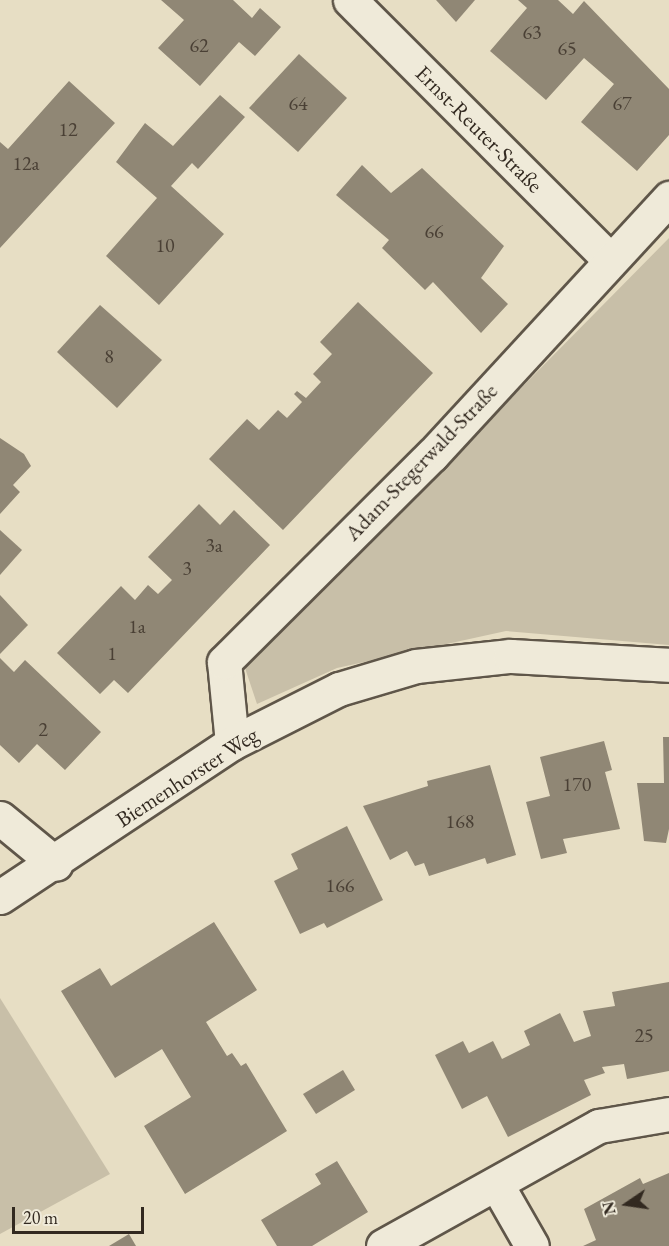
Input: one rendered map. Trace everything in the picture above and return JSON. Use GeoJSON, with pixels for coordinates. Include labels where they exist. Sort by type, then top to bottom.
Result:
{"type":"FeatureCollection","features":[{"type":"Feature","properties":{"kind":"street","name":"Ernst-Reuter-Straße"},"geometry":{"type":"LineString","coordinates":[[350,0],[609,259]]}},
{"type":"Feature","properties":{"kind":"street","name":"Adam-Stegerwald-Straße"},"geometry":{"type":"LineString","coordinates":[[232,743],[224,662],[432,455],[609,259],[669,198]]}},
{"type":"Feature","properties":{"kind":"street","name":"Biemenhorster Weg"},"geometry":{"type":"LineString","coordinates":[[0,897],[56,864],[232,743],[339,689],[416,666],[510,656],[669,665]]}},
{"type":"Feature","properties":{"kind":"street"},"geometry":{"type":"LineString","coordinates":[[0,818],[56,864]]}},
{"type":"Feature","properties":{"kind":"street"},"geometry":{"type":"LineString","coordinates":[[383,1246],[497,1185],[599,1126],[669,1114]]}},
{"type":"Feature","properties":{"kind":"street"},"geometry":{"type":"LineString","coordinates":[[497,1185],[532,1246]]}},
{"type":"Feature","properties":{"kind":"shaded area"},"geometry":{"type":"Polygon","coordinates":[[[669,238],[669,645],[506,631],[337,668],[257,704],[245,668],[669,238]]]}},
{"type":"Feature","properties":{"kind":"shaded area"},"geometry":{"type":"Polygon","coordinates":[[[0,998],[110,1174],[0,1234],[0,998]]]}},
{"type":"Feature","properties":{"kind":"building"},"geometry":{"type":"Polygon","coordinates":[[[161,0],[233,0],[252,18],[260,8],[281,27],[255,56],[239,42],[200,86],[158,48],[184,20],[161,0]]]}},
{"type":"Feature","properties":{"kind":"building"},"geometry":{"type":"Polygon","coordinates":[[[436,0],[475,0],[456,22],[436,0]]]}},
{"type":"Feature","properties":{"kind":"building"},"geometry":{"type":"Polygon","coordinates":[[[518,0],[558,0],[573,14],[584,1],[669,89],[669,135],[637,171],[581,122],[614,84],[584,58],[546,100],[490,51],[527,8],[518,0]]]}},
{"type":"Feature","properties":{"kind":"building"},"geometry":{"type":"Polygon","coordinates":[[[299,54],[347,98],[298,152],[249,108],[299,54]]]}},
{"type":"Feature","properties":{"kind":"building"},"geometry":{"type":"Polygon","coordinates":[[[69,81],[115,123],[0,248],[0,142],[8,149],[69,81]]]}},
{"type":"Feature","properties":{"kind":"building"},"geometry":{"type":"Polygon","coordinates":[[[220,95],[245,117],[198,169],[192,163],[171,186],[224,234],[159,305],[106,256],[157,198],[116,162],[145,123],[173,146],[220,95]]]}},
{"type":"Feature","properties":{"kind":"building"},"geometry":{"type":"Polygon","coordinates":[[[362,165],[391,193],[422,168],[504,246],[481,278],[508,304],[481,333],[433,282],[425,290],[382,248],[389,240],[336,195],[362,165]]]}},
{"type":"Feature","properties":{"kind":"building"},"geometry":{"type":"Polygon","coordinates":[[[358,302],[433,373],[283,530],[209,459],[247,419],[259,430],[278,410],[287,418],[302,402],[294,394],[297,391],[306,398],[321,382],[313,374],[332,354],[320,342],[358,302]]]}},
{"type":"Feature","properties":{"kind":"building"},"geometry":{"type":"Polygon","coordinates":[[[100,305],[162,360],[117,408],[57,352],[100,305]]]}},
{"type":"Feature","properties":{"kind":"building"},"geometry":{"type":"Polygon","coordinates":[[[0,438],[24,454],[31,466],[13,485],[20,492],[0,514],[0,438]]]}},
{"type":"Feature","properties":{"kind":"building"},"geometry":{"type":"Polygon","coordinates":[[[199,504],[220,525],[234,510],[270,545],[128,693],[114,680],[100,694],[57,653],[121,586],[135,600],[148,585],[158,594],[172,580],[148,557],[199,504]]]}},
{"type":"Feature","properties":{"kind":"building"},"geometry":{"type":"Polygon","coordinates":[[[0,530],[22,550],[0,575],[0,530]]]}},
{"type":"Feature","properties":{"kind":"building"},"geometry":{"type":"Polygon","coordinates":[[[0,595],[28,625],[0,654],[0,595]]]}},
{"type":"Feature","properties":{"kind":"building"},"geometry":{"type":"Polygon","coordinates":[[[0,658],[14,672],[25,660],[101,732],[65,770],[37,744],[19,763],[0,745],[0,658]]]}},
{"type":"Feature","properties":{"kind":"building"},"geometry":{"type":"Polygon","coordinates":[[[663,737],[669,737],[669,829],[666,843],[644,841],[637,783],[664,783],[663,737]]]}},
{"type":"Feature","properties":{"kind":"building"},"geometry":{"type":"Polygon","coordinates":[[[604,741],[612,770],[605,772],[620,829],[563,839],[567,853],[541,859],[526,802],[550,796],[540,757],[604,741]]]}},
{"type":"Feature","properties":{"kind":"building"},"geometry":{"type":"Polygon","coordinates":[[[490,765],[516,855],[487,864],[485,858],[429,876],[424,863],[415,866],[407,851],[390,860],[363,806],[428,786],[427,781],[490,765]]]}},
{"type":"Feature","properties":{"kind":"building"},"geometry":{"type":"Polygon","coordinates":[[[347,826],[383,900],[327,928],[324,923],[300,934],[274,881],[298,869],[291,854],[347,826]]]}},
{"type":"Feature","properties":{"kind":"building"},"geometry":{"type":"Polygon","coordinates":[[[214,922],[257,990],[206,1022],[227,1056],[232,1053],[241,1066],[246,1063],[287,1131],[185,1194],[144,1126],[191,1097],[162,1049],[115,1078],[61,991],[100,968],[111,986],[214,922]]]}},
{"type":"Feature","properties":{"kind":"building"},"geometry":{"type":"Polygon","coordinates":[[[669,982],[669,1071],[627,1079],[624,1064],[602,1067],[605,1073],[584,1080],[591,1095],[508,1137],[487,1096],[462,1109],[435,1055],[463,1041],[469,1053],[493,1041],[502,1059],[530,1045],[524,1031],[560,1013],[574,1042],[591,1036],[583,1011],[615,1006],[612,992],[669,982]]]}},
{"type":"Feature","properties":{"kind":"building"},"geometry":{"type":"Polygon","coordinates":[[[343,1070],[355,1090],[316,1114],[303,1094],[343,1070]]]}},
{"type":"Feature","properties":{"kind":"building"},"geometry":{"type":"Polygon","coordinates":[[[337,1161],[368,1212],[312,1246],[277,1246],[261,1220],[321,1184],[315,1174],[337,1161]]]}},
{"type":"Feature","properties":{"kind":"building"},"geometry":{"type":"Polygon","coordinates":[[[669,1173],[669,1246],[583,1246],[596,1240],[584,1209],[640,1178],[643,1184],[669,1173]]]}},
{"type":"Feature","properties":{"kind":"building"},"geometry":{"type":"Polygon","coordinates":[[[129,1234],[136,1246],[109,1246],[129,1234]]]}}]}
